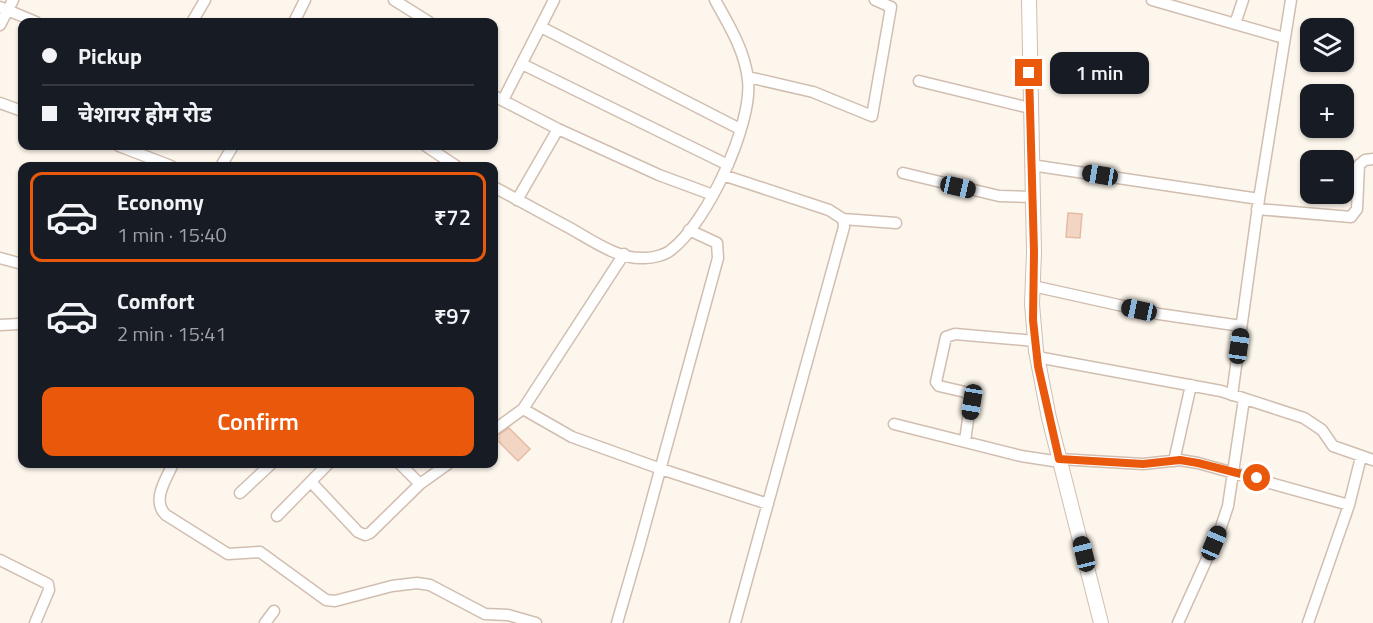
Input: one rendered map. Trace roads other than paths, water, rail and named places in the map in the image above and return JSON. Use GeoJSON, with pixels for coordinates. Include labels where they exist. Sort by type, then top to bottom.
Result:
{"type":"FeatureCollection","features":[{"type":"Feature","properties":{"kind":"street"},"geometry":{"type":"LineString","coordinates":[[0,25],[4,9],[13,0]]}},
{"type":"Feature","properties":{"kind":"street"},"geometry":{"type":"LineString","coordinates":[[194,18],[205,0]]}},
{"type":"Feature","properties":{"kind":"street"},"geometry":{"type":"LineString","coordinates":[[296,18],[305,0]]}},
{"type":"Feature","properties":{"kind":"street"},"geometry":{"type":"LineString","coordinates":[[394,0],[423,18]]}},
{"type":"Feature","properties":{"kind":"street"},"geometry":{"type":"LineString","coordinates":[[555,0],[522,64],[498,98],[558,129],[659,175],[713,195]]}},
{"type":"Feature","properties":{"kind":"street"},"geometry":{"type":"LineString","coordinates":[[498,189],[614,252],[644,258],[669,252],[689,230],[713,195],[726,170],[741,129],[748,97],[748,77],[733,32],[715,0]]}},
{"type":"Feature","properties":{"kind":"street"},"geometry":{"type":"LineString","coordinates":[[748,77],[813,92],[872,116],[891,7],[875,0]]}},
{"type":"Feature","properties":{"kind":"street"},"geometry":{"type":"LineString","coordinates":[[1029,0],[1035,341],[1060,460],[1101,623]]}},
{"type":"Feature","properties":{"kind":"street"},"geometry":{"type":"LineString","coordinates":[[1152,0],[1284,38]]}},
{"type":"Feature","properties":{"kind":"street"},"geometry":{"type":"LineString","coordinates":[[1235,24],[1243,0]]}},
{"type":"Feature","properties":{"kind":"street"},"geometry":{"type":"LineString","coordinates":[[1232,395],[1258,204],[1291,0]]}},
{"type":"Feature","properties":{"kind":"street"},"geometry":{"type":"LineString","coordinates":[[4,9],[26,18]]}},
{"type":"Feature","properties":{"kind":"street"},"geometry":{"type":"LineString","coordinates":[[541,27],[741,129]]}},
{"type":"Feature","properties":{"kind":"street"},"geometry":{"type":"LineString","coordinates":[[522,64],[726,170],[829,210],[843,219],[896,223]]}},
{"type":"Feature","properties":{"kind":"street"},"geometry":{"type":"LineString","coordinates":[[919,81],[1030,108]]}},
{"type":"Feature","properties":{"kind":"street"},"geometry":{"type":"LineString","coordinates":[[0,103],[18,110]]}},
{"type":"Feature","properties":{"kind":"street"},"geometry":{"type":"LineString","coordinates":[[518,200],[558,129]]}},
{"type":"Feature","properties":{"kind":"street"},"geometry":{"type":"LineString","coordinates":[[129,150],[161,162]]}},
{"type":"Feature","properties":{"kind":"street"},"geometry":{"type":"LineString","coordinates":[[432,150],[450,162]]}},
{"type":"Feature","properties":{"kind":"street"},"geometry":{"type":"LineString","coordinates":[[1031,165],[1345,218],[1351,217],[1357,209],[1359,165],[1365,160],[1373,159]]}},
{"type":"Feature","properties":{"kind":"street"},"geometry":{"type":"LineString","coordinates":[[903,173],[999,196],[1032,197]]}},
{"type":"Feature","properties":{"kind":"street"},"geometry":{"type":"LineString","coordinates":[[735,623],[842,239],[843,219]]}},
{"type":"Feature","properties":{"kind":"street"},"geometry":{"type":"LineString","coordinates":[[616,623],[719,252],[717,243],[689,230]]}},
{"type":"Feature","properties":{"kind":"street"},"geometry":{"type":"LineString","coordinates":[[498,427],[523,409],[624,254]]}},
{"type":"Feature","properties":{"kind":"street"},"geometry":{"type":"LineString","coordinates":[[0,258],[18,263]]}},
{"type":"Feature","properties":{"kind":"street"},"geometry":{"type":"LineString","coordinates":[[1033,286],[1159,314],[1242,326]]}},
{"type":"Feature","properties":{"kind":"street"},"geometry":{"type":"LineString","coordinates":[[0,325],[18,324]]}},
{"type":"Feature","properties":{"kind":"street"},"geometry":{"type":"LineString","coordinates":[[965,441],[971,398],[965,392],[939,386],[936,382],[946,337],[955,334],[1035,341]]}},
{"type":"Feature","properties":{"kind":"street"},"geometry":{"type":"LineString","coordinates":[[1037,357],[1191,385],[1232,395],[1304,418],[1322,430],[1333,446],[1373,460]]}},
{"type":"Feature","properties":{"kind":"street"},"geometry":{"type":"LineString","coordinates":[[1174,461],[1191,385]]}},
{"type":"Feature","properties":{"kind":"street"},"geometry":{"type":"LineString","coordinates":[[1178,623],[1224,519],[1231,493],[1244,399]]}},
{"type":"Feature","properties":{"kind":"street"},"geometry":{"type":"LineString","coordinates":[[523,409],[572,437],[660,469],[768,504]]}},
{"type":"Feature","properties":{"kind":"street"},"geometry":{"type":"LineString","coordinates":[[894,423],[1021,456],[1143,464],[1174,461],[1198,463],[1349,505]]}},
{"type":"Feature","properties":{"kind":"street"},"geometry":{"type":"LineString","coordinates":[[1308,623],[1349,505],[1361,457]]}},
{"type":"Feature","properties":{"kind":"street"},"geometry":{"type":"LineString","coordinates":[[171,468],[159,502],[161,511],[228,554],[260,552],[330,602],[392,586],[417,583],[430,585],[485,614],[508,615],[536,623]]}},
{"type":"Feature","properties":{"kind":"street"},"geometry":{"type":"LineString","coordinates":[[240,493],[267,468]]}},
{"type":"Feature","properties":{"kind":"street"},"geometry":{"type":"LineString","coordinates":[[277,516],[324,468]]}},
{"type":"Feature","properties":{"kind":"street"},"geometry":{"type":"LineString","coordinates":[[404,468],[420,484]]}},
{"type":"Feature","properties":{"kind":"street"},"geometry":{"type":"LineString","coordinates":[[311,482],[363,535],[370,533],[420,484],[442,468]]}},
{"type":"Feature","properties":{"kind":"street"},"geometry":{"type":"LineString","coordinates":[[0,560],[48,584],[49,590],[35,623]]}},
{"type":"Feature","properties":{"kind":"street"},"geometry":{"type":"LineString","coordinates":[[265,623],[274,611]]}}]}
